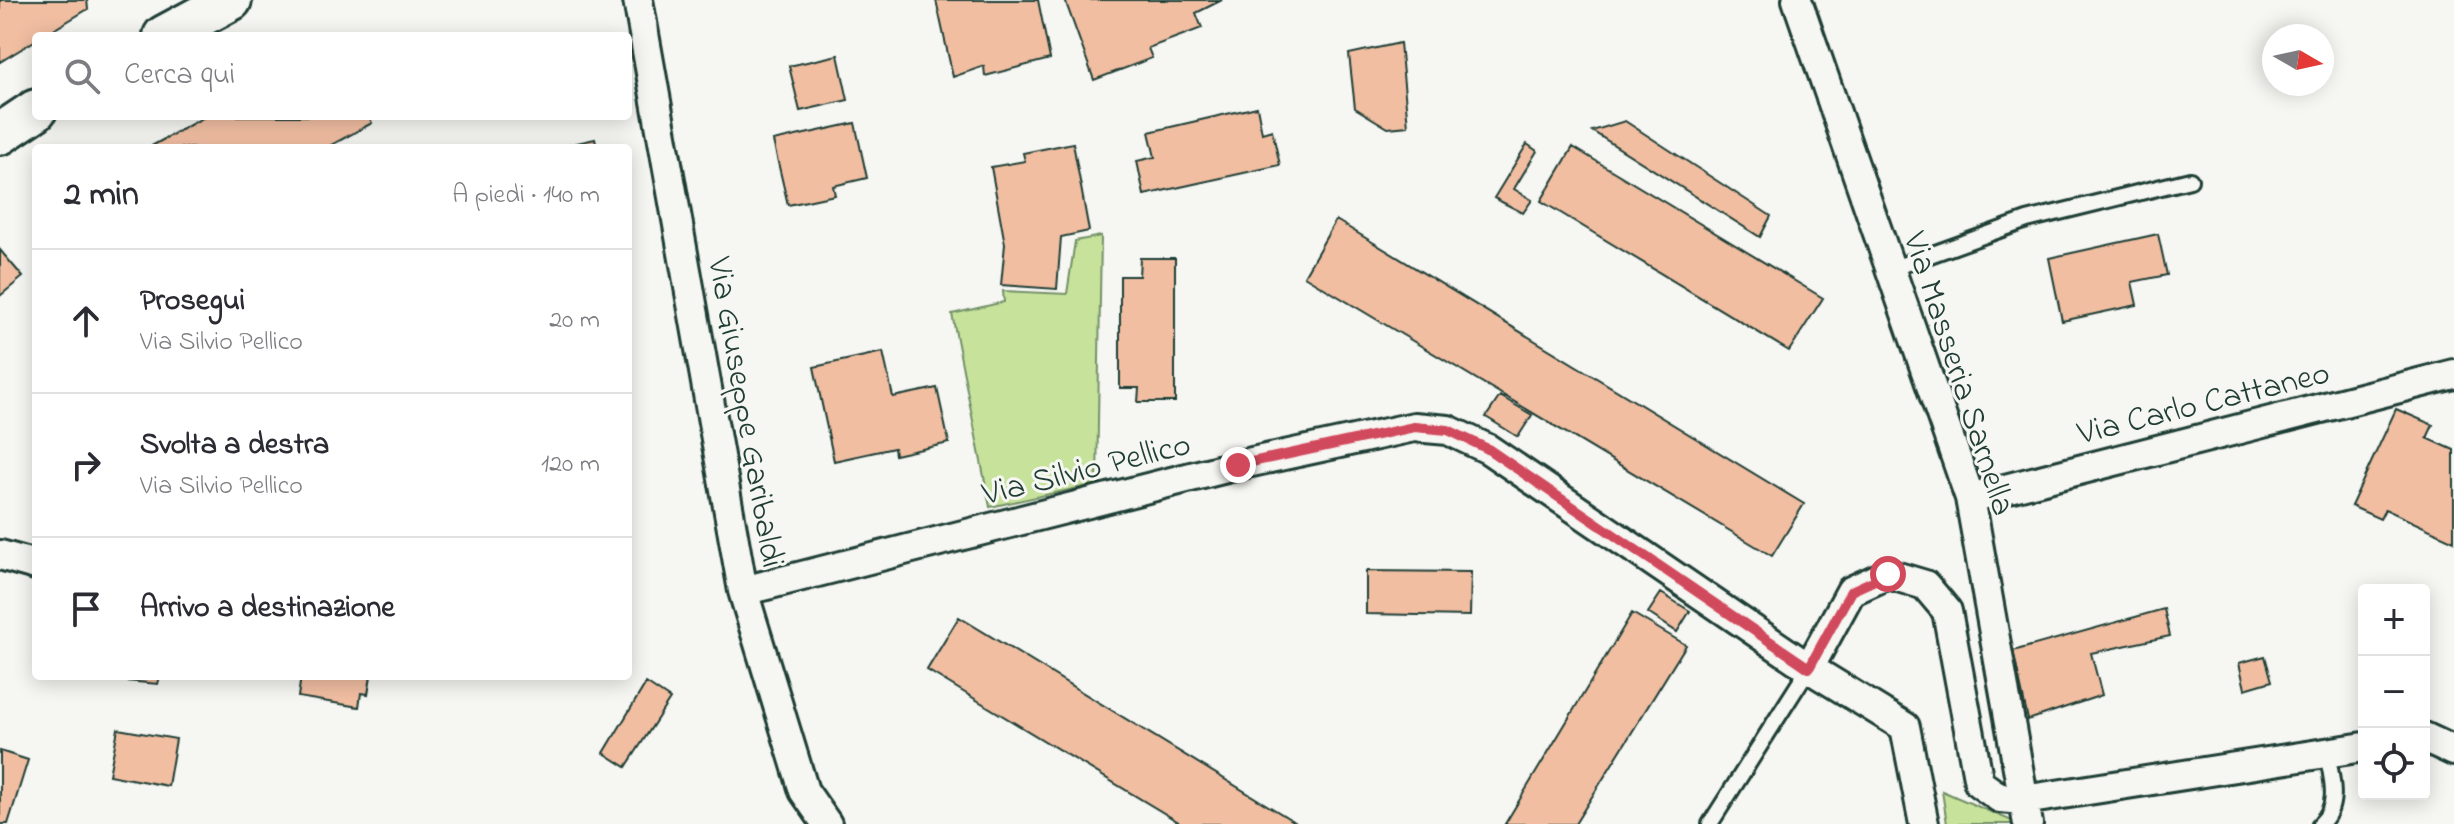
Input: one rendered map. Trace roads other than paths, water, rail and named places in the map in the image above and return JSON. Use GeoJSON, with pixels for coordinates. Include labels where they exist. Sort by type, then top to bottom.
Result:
{"type":"FeatureCollection","features":[{"type":"Feature","properties":{"kind":"street"},"geometry":{"type":"LineString","coordinates":[[171,32],[231,0]]}},
{"type":"Feature","properties":{"kind":"street","name":"Via Giuseppe Garibaldi"},"geometry":{"type":"LineString","coordinates":[[638,0],[743,591],[804,791],[827,824]]}},
{"type":"Feature","properties":{"kind":"street","name":"Via Masseria Sarnella"},"geometry":{"type":"LineString","coordinates":[[1797,0],[1970,498],[2026,812]]}},
{"type":"Feature","properties":{"kind":"street"},"geometry":{"type":"LineString","coordinates":[[0,134],[32,113]]}},
{"type":"Feature","properties":{"kind":"street","name":"Via Carlo Cattaneo"},"geometry":{"type":"LineString","coordinates":[[1970,498],[2454,374]]}},
{"type":"Feature","properties":{"kind":"street","name":"Via Silvio Pellico"},"geometry":{"type":"LineString","coordinates":[[743,591],[1238,465],[1414,427],[1448,430],[1488,449],[1809,668],[1905,727],[1924,824]]}},
{"type":"Feature","properties":{"kind":"street"},"geometry":{"type":"LineString","coordinates":[[0,555],[32,564]]}},
{"type":"Feature","properties":{"kind":"street"},"geometry":{"type":"LineString","coordinates":[[1809,668],[1851,591],[1888,574],[1925,585],[1947,611],[1979,783],[2026,812],[2358,748]]}},
{"type":"Feature","properties":{"kind":"street"},"geometry":{"type":"LineString","coordinates":[[2430,740],[2454,751]]}},
{"type":"Feature","properties":{"kind":"lane"},"geometry":{"type":"LineString","coordinates":[[1891,269],[2027,220],[2190,180]]}},
{"type":"Feature","properties":{"kind":"lane"},"geometry":{"type":"LineString","coordinates":[[1710,824],[1809,668]]}},
{"type":"Feature","properties":{"kind":"lane"},"geometry":{"type":"LineString","coordinates":[[2320,824],[2325,821],[2334,800],[2327,753]]}}]}
